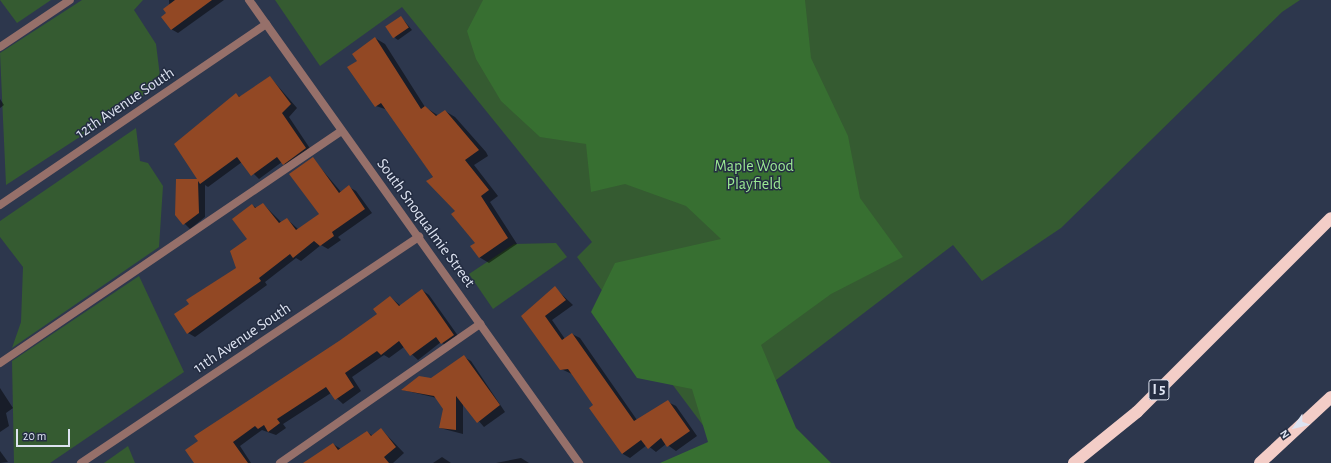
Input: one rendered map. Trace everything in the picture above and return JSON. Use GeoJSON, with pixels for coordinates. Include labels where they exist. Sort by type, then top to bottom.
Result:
{"type":"FeatureCollection","features":[{"type":"Feature","properties":{"kind":"highway","name":"I 5"},"geometry":{"type":"LineString","coordinates":[[1074,463],[1137,412],[1331,218]]}},
{"type":"Feature","properties":{"kind":"highway"},"geometry":{"type":"LineString","coordinates":[[1260,463],[1331,397]]}},
{"type":"Feature","properties":{"kind":"street"},"geometry":{"type":"LineString","coordinates":[[0,47],[70,0]]}},
{"type":"Feature","properties":{"kind":"street","name":"South Snoqualmie Street"},"geometry":{"type":"LineString","coordinates":[[249,0],[579,463]]}},
{"type":"Feature","properties":{"kind":"street","name":"12th Avenue South"},"geometry":{"type":"LineString","coordinates":[[0,205],[266,24]]}},
{"type":"Feature","properties":{"kind":"street"},"geometry":{"type":"LineString","coordinates":[[0,363],[342,131]]}},
{"type":"Feature","properties":{"kind":"street","name":"11th Avenue South"},"geometry":{"type":"LineString","coordinates":[[81,463],[419,237]]}},
{"type":"Feature","properties":{"kind":"street"},"geometry":{"type":"LineString","coordinates":[[280,463],[480,324]]}},
{"type":"Feature","properties":{"kind":"green space"},"geometry":{"type":"Polygon","coordinates":[[[0,0],[51,0],[17,23],[0,0]]]}},
{"type":"Feature","properties":{"kind":"green space"},"geometry":{"type":"Polygon","coordinates":[[[82,0],[143,0],[134,10],[156,44],[161,84],[6,185],[0,53],[82,0]]]}},
{"type":"Feature","properties":{"kind":"green space","name":"Maple Wood Playfield"},"geometry":{"type":"Polygon","coordinates":[[[275,0],[1300,0],[1282,12],[1061,228],[982,281],[953,245],[708,432],[577,257],[592,242],[402,7],[320,66],[275,0]]]}},
{"type":"Feature","properties":{"kind":"green space"},"geometry":{"type":"Polygon","coordinates":[[[483,0],[805,0],[811,58],[848,136],[860,198],[903,257],[831,294],[761,345],[796,428],[831,463],[660,463],[708,442],[692,389],[637,378],[591,312],[615,263],[721,239],[686,206],[625,184],[591,192],[586,144],[540,137],[501,101],[476,59],[467,31],[483,0]]]}},
{"type":"Feature","properties":{"kind":"green space"},"geometry":{"type":"Polygon","coordinates":[[[136,128],[140,161],[148,163],[163,186],[159,247],[12,348],[21,322],[23,267],[0,237],[0,221],[136,128]]]}},
{"type":"Feature","properties":{"kind":"green space"},"geometry":{"type":"Polygon","coordinates":[[[556,243],[567,257],[493,309],[469,274],[514,244],[556,243]]]}},
{"type":"Feature","properties":{"kind":"green space"},"geometry":{"type":"Polygon","coordinates":[[[139,276],[184,372],[50,463],[14,463],[12,361],[139,276]]]}},
{"type":"Feature","properties":{"kind":"green space"},"geometry":{"type":"Polygon","coordinates":[[[128,446],[135,463],[104,463],[128,446]]]}},
{"type":"Feature","properties":{"kind":"building"},"geometry":{"type":"Polygon","coordinates":[[[175,0],[212,0],[171,30],[161,17],[166,13],[163,9],[175,0]]]}},
{"type":"Feature","properties":{"kind":"building"},"geometry":{"type":"Polygon","coordinates":[[[401,16],[409,28],[393,38],[385,27],[401,16]]]}},
{"type":"Feature","properties":{"kind":"building"},"geometry":{"type":"Polygon","coordinates":[[[375,37],[421,109],[425,106],[436,116],[445,110],[479,150],[465,160],[489,190],[481,196],[508,238],[479,258],[470,246],[475,243],[451,214],[455,211],[426,181],[433,177],[381,103],[375,107],[347,67],[357,61],[352,54],[375,37]]]}},
{"type":"Feature","properties":{"kind":"building"},"geometry":{"type":"Polygon","coordinates":[[[270,76],[291,104],[282,113],[306,148],[283,165],[277,157],[251,176],[237,157],[200,184],[198,181],[199,213],[183,225],[175,215],[176,179],[197,179],[174,144],[236,93],[239,97],[270,76]]]}},
{"type":"Feature","properties":{"kind":"building"},"geometry":{"type":"Polygon","coordinates":[[[313,157],[339,193],[349,185],[365,209],[332,232],[334,236],[320,246],[314,241],[293,258],[290,254],[259,278],[261,281],[187,334],[174,314],[189,304],[186,300],[236,268],[230,251],[247,239],[232,219],[252,204],[255,208],[263,203],[279,223],[287,218],[296,230],[319,214],[289,174],[313,157]]]}},
{"type":"Feature","properties":{"kind":"building"},"geometry":{"type":"Polygon","coordinates":[[[555,286],[566,300],[545,316],[562,340],[572,333],[634,421],[668,400],[690,431],[667,447],[661,438],[648,449],[641,440],[622,454],[589,408],[593,405],[568,369],[560,370],[521,316],[555,286]]]}},
{"type":"Feature","properties":{"kind":"building"},"geometry":{"type":"Polygon","coordinates":[[[422,289],[454,335],[441,344],[436,337],[410,356],[399,341],[381,355],[377,351],[345,373],[354,387],[335,400],[326,387],[277,419],[280,423],[268,432],[264,425],[258,429],[255,426],[233,442],[248,463],[194,463],[185,450],[198,441],[194,436],[339,341],[377,314],[373,309],[390,296],[399,306],[422,289]]]}},
{"type":"Feature","properties":{"kind":"building"},"geometry":{"type":"Polygon","coordinates":[[[464,355],[500,405],[477,423],[456,396],[456,430],[439,428],[443,409],[434,396],[401,390],[419,376],[431,378],[464,355]]]}},
{"type":"Feature","properties":{"kind":"building"},"geometry":{"type":"Polygon","coordinates":[[[381,428],[396,447],[384,457],[389,463],[303,463],[333,443],[338,450],[367,431],[371,436],[381,428]]]}}]}
